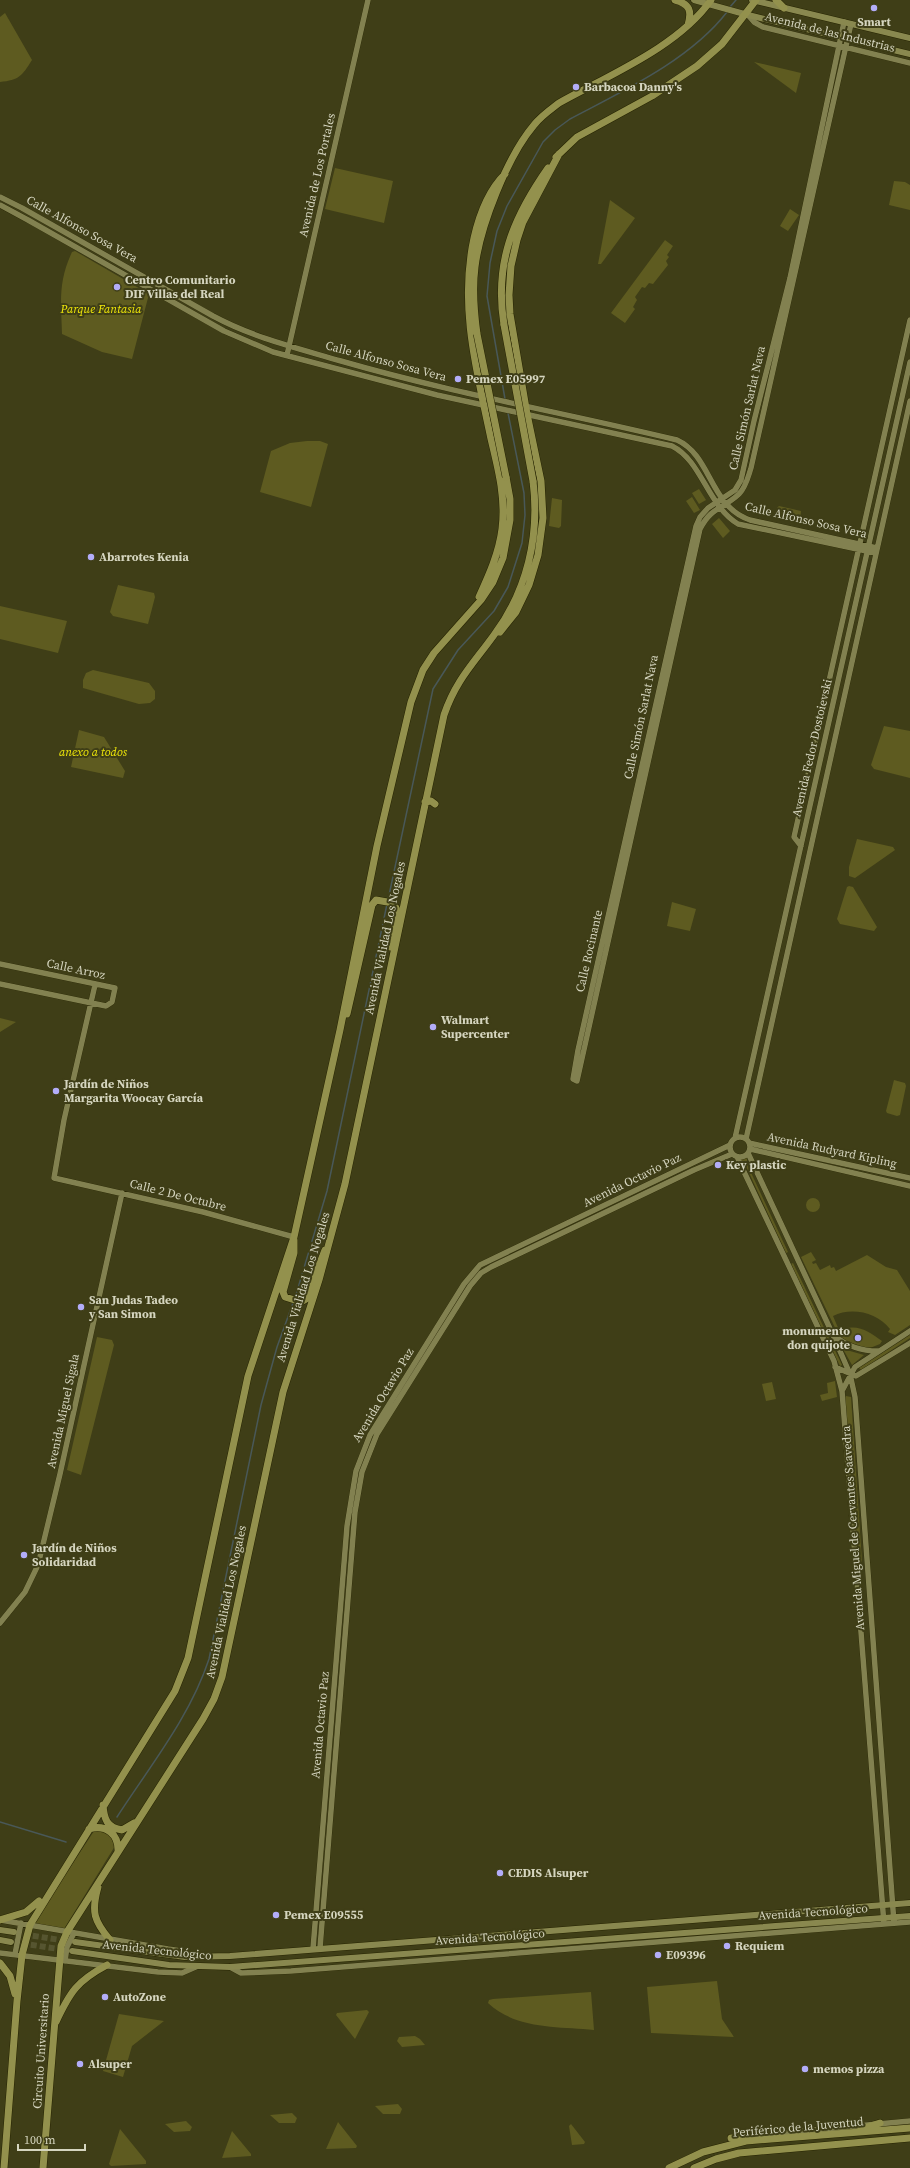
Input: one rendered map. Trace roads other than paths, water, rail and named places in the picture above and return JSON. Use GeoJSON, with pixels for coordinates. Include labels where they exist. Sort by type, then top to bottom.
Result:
{"type":"FeatureCollection","features":[{"type":"Feature","properties":{"kind":"highway"},"geometry":{"type":"LineString","coordinates":[[676,0],[684,2],[689,8],[690,17],[688,26]]}},
{"type":"Feature","properties":{"kind":"highway","name":"Avenida Vialidad Los Nogales"},"geometry":{"type":"LineString","coordinates":[[62,1961],[61,1946],[137,1820],[203,1719],[214,1699],[222,1677],[283,1392],[332,1238],[360,1116],[444,715],[450,698],[468,666],[494,635],[515,601],[528,566],[535,526],[536,501],[500,299],[501,278],[509,240],[526,202],[559,154],[577,137],[652,96],[697,66],[722,44],[747,15],[755,0]]}},
{"type":"Feature","properties":{"kind":"highway"},"geometry":{"type":"LineString","coordinates":[[776,0],[784,8]]}},
{"type":"Feature","properties":{"kind":"highway","name":"Avenida Vialidad Los Nogales"},"geometry":{"type":"LineString","coordinates":[[19,1955],[30,1925],[50,1889],[175,1691],[184,1672],[248,1376],[294,1238],[340,1030],[377,846],[411,702],[423,670],[434,653],[474,609],[493,582],[503,558],[510,520],[510,499],[477,334],[474,311],[475,268],[484,227],[505,174],[526,134],[546,113],[609,75],[650,53],[688,26],[710,2]]}},
{"type":"Feature","properties":{"kind":"highway"},"geometry":{"type":"LineString","coordinates":[[494,635],[502,630],[507,624],[523,600],[535,566],[542,535],[543,501],[541,481],[525,410],[510,314],[509,294],[511,266],[517,240],[524,222],[559,154]]}},
{"type":"Feature","properties":{"kind":"highway"},"geometry":{"type":"LineString","coordinates":[[474,609],[496,557],[502,528],[502,502],[500,477],[482,397],[468,310],[468,278],[477,226],[494,187],[505,174]]}},
{"type":"Feature","properties":{"kind":"highway"},"geometry":{"type":"LineString","coordinates":[[425,802],[430,801],[435,804]]}},
{"type":"Feature","properties":{"kind":"highway"},"geometry":{"type":"LineString","coordinates":[[340,1030],[351,1001],[372,905],[377,900],[393,903],[396,912],[380,997],[377,1032]]}},
{"type":"Feature","properties":{"kind":"highway"},"geometry":{"type":"LineString","coordinates":[[294,1238],[295,1247],[283,1289],[285,1297],[299,1303],[306,1299],[319,1262],[332,1238]]}},
{"type":"Feature","properties":{"kind":"highway"},"geometry":{"type":"LineString","coordinates":[[103,1805],[106,1821],[113,1828],[122,1830],[127,1829],[137,1820]]}},
{"type":"Feature","properties":{"kind":"highway"},"geometry":{"type":"LineString","coordinates":[[89,1829],[100,1827],[111,1832],[118,1840],[118,1852]]}},
{"type":"Feature","properties":{"kind":"highway"},"geometry":{"type":"LineString","coordinates":[[99,1881],[95,1899],[94,1915],[100,1927],[110,1940]]}},
{"type":"Feature","properties":{"kind":"highway"},"geometry":{"type":"LineString","coordinates":[[0,1920],[26,1912],[35,1906],[50,1889]]}},
{"type":"Feature","properties":{"kind":"highway"},"geometry":{"type":"LineString","coordinates":[[4,2168],[19,1955]]}},
{"type":"Feature","properties":{"kind":"highway","name":"Circuito Universitario"},"geometry":{"type":"LineString","coordinates":[[43,2168],[54,2028],[62,1961]]}},
{"type":"Feature","properties":{"kind":"highway"},"geometry":{"type":"LineString","coordinates":[[0,1963],[10,1976],[17,2000]]}},
{"type":"Feature","properties":{"kind":"highway"},"geometry":{"type":"LineString","coordinates":[[54,2028],[74,1987],[91,1974],[108,1965]]}},
{"type":"Feature","properties":{"kind":"highway"},"geometry":{"type":"LineString","coordinates":[[851,2133],[880,2123]]}},
{"type":"Feature","properties":{"kind":"highway","name":"Periférico de la Juventud"},"geometry":{"type":"LineString","coordinates":[[669,2168],[703,2152],[727,2144],[757,2139],[910,2128]]}},
{"type":"Feature","properties":{"kind":"highway"},"geometry":{"type":"LineString","coordinates":[[731,2138],[757,2139]]}},
{"type":"Feature","properties":{"kind":"highway","name":"Periférico de la Juventud"},"geometry":{"type":"LineString","coordinates":[[694,2168],[716,2159],[739,2154],[844,2142],[910,2138]]}},
{"type":"Feature","properties":{"kind":"highway"},"geometry":{"type":"LineString","coordinates":[[39,2168],[45,2143]]}},
{"type":"Feature","properties":{"kind":"highway"},"geometry":{"type":"LineString","coordinates":[[5,2158],[8,2168]]}},
{"type":"Feature","properties":{"kind":"main road","name":"Avenida de las Industrias"},"geometry":{"type":"LineString","coordinates":[[694,0],[710,2],[723,8],[747,15],[910,54]]}},
{"type":"Feature","properties":{"kind":"main road","name":"Avenida de las Industrias"},"geometry":{"type":"LineString","coordinates":[[755,0],[910,38]]}},
{"type":"Feature","properties":{"kind":"main road","name":"Avenida Tecnológico"},"geometry":{"type":"LineString","coordinates":[[75,1942],[158,1955],[192,1957],[230,1956],[910,1903]]}},
{"type":"Feature","properties":{"kind":"main road","name":"Avenida Tecnológico"},"geometry":{"type":"LineString","coordinates":[[72,1951],[147,1962],[230,1967],[637,1937],[883,1921],[910,1916]]}},
{"type":"Feature","properties":{"kind":"main road"},"geometry":{"type":"LineString","coordinates":[[636,1924],[637,1937]]}},
{"type":"Feature","properties":{"kind":"main road"},"geometry":{"type":"LineString","coordinates":[[0,1930],[14,1932]]}},
{"type":"Feature","properties":{"kind":"main road"},"geometry":{"type":"LineString","coordinates":[[0,1940],[11,1942]]}},
{"type":"Feature","properties":{"kind":"street","name":"Avenida de Los Portales"},"geometry":{"type":"LineString","coordinates":[[287,355],[368,0]]}},
{"type":"Feature","properties":{"kind":"street","name":"Avenida de las Industrias"},"geometry":{"type":"LineString","coordinates":[[747,15],[754,22],[763,27],[910,63]]}},
{"type":"Feature","properties":{"kind":"street","name":"Calle Simón Sarlat Nava"},"geometry":{"type":"LineString","coordinates":[[632,827],[700,529],[705,519],[719,507],[742,480],[754,420],[790,278],[841,37],[848,23]]}},
{"type":"Feature","properties":{"kind":"street","name":"Calle Simón Sarlat Nava"},"geometry":{"type":"LineString","coordinates":[[632,827],[696,526],[700,517],[715,502],[723,501],[740,493],[747,482],[751,468],[848,39],[848,23]]}},
{"type":"Feature","properties":{"kind":"street","name":"Calle Alfonso Sosa Vera"},"geometry":{"type":"LineString","coordinates":[[0,197],[228,325],[259,337],[289,346],[447,389],[482,397],[525,410],[672,446],[688,458],[715,502],[730,519],[738,524],[858,551],[868,549]]}},
{"type":"Feature","properties":{"kind":"street","name":"Calle Alfonso Sosa Vera"},"geometry":{"type":"LineString","coordinates":[[0,205],[224,331],[251,344],[366,376],[484,405],[525,410],[641,431],[685,444],[695,456],[723,501],[736,514],[750,520],[860,544],[868,549],[877,551]]}},
{"type":"Feature","properties":{"kind":"street"},"geometry":{"type":"LineString","coordinates":[[801,846],[794,837],[910,320]]}},
{"type":"Feature","properties":{"kind":"street","name":"Avenida Fedor Dostoievski"},"geometry":{"type":"LineString","coordinates":[[735,1138],[910,362]]}},
{"type":"Feature","properties":{"kind":"street"},"geometry":{"type":"LineString","coordinates":[[446,396],[447,389]]}},
{"type":"Feature","properties":{"kind":"street","name":"Avenida Fedor Dostoievski"},"geometry":{"type":"LineString","coordinates":[[748,1146],[910,401]]}},
{"type":"Feature","properties":{"kind":"street","name":"Calle Rocinante"},"geometry":{"type":"LineString","coordinates":[[575,1080],[632,827]]}},
{"type":"Feature","properties":{"kind":"street","name":"Calle Arroz"},"geometry":{"type":"LineString","coordinates":[[0,964],[115,988],[109,1005],[91,1004],[0,984]]}},
{"type":"Feature","properties":{"kind":"street"},"geometry":{"type":"LineString","coordinates":[[91,1004],[95,985]]}},
{"type":"Feature","properties":{"kind":"street","name":"Calle 2 De Octubre"},"geometry":{"type":"LineString","coordinates":[[91,1004],[53,1174],[55,1179],[203,1212],[294,1238]]}},
{"type":"Feature","properties":{"kind":"street"},"geometry":{"type":"LineString","coordinates":[[730,1145],[735,1138],[748,1146]]}},
{"type":"Feature","properties":{"kind":"street","name":"Avenida Octavio Paz"},"geometry":{"type":"LineString","coordinates":[[313,1949],[347,1526],[356,1471],[370,1435],[464,1284],[480,1265],[730,1145]]}},
{"type":"Feature","properties":{"kind":"street","name":"Avenida Miguel de Cervantes Saavedra"},"geometry":{"type":"LineString","coordinates":[[730,1145],[836,1366],[842,1391],[883,1921]]}},
{"type":"Feature","properties":{"kind":"street","name":"Avenida Octavio Paz"},"geometry":{"type":"LineString","coordinates":[[320,1948],[355,1512],[362,1472],[377,1434],[470,1286],[481,1273],[491,1266],[694,1170],[735,1156],[744,1157],[748,1146]]}},
{"type":"Feature","properties":{"kind":"street","name":"Avenida Rudyard Kipling"},"geometry":{"type":"LineString","coordinates":[[748,1146],[910,1178]]}},
{"type":"Feature","properties":{"kind":"street","name":"Avenida Rudyard Kipling"},"geometry":{"type":"LineString","coordinates":[[748,1146],[910,1186]]}},
{"type":"Feature","properties":{"kind":"street","name":"Avenida Miguel de Cervantes Saavedra"},"geometry":{"type":"LineString","coordinates":[[748,1146],[850,1374],[855,1397],[894,1920]]}},
{"type":"Feature","properties":{"kind":"street","name":"Avenida Miguel Sigala"},"geometry":{"type":"LineString","coordinates":[[0,1623],[25,1592],[38,1565],[60,1474],[122,1193]]}},
{"type":"Feature","properties":{"kind":"street"},"geometry":{"type":"LineString","coordinates":[[842,1391],[850,1374],[858,1364],[910,1331]]}},
{"type":"Feature","properties":{"kind":"street"},"geometry":{"type":"LineString","coordinates":[[833,1335],[843,1343],[855,1349],[878,1351]]}},
{"type":"Feature","properties":{"kind":"street"},"geometry":{"type":"LineString","coordinates":[[836,1366],[850,1374],[859,1376],[910,1343]]}},
{"type":"Feature","properties":{"kind":"street"},"geometry":{"type":"LineString","coordinates":[[870,1749],[880,1748]]}},
{"type":"Feature","properties":{"kind":"street"},"geometry":{"type":"LineString","coordinates":[[881,1886],[891,1884]]}},
{"type":"Feature","properties":{"kind":"street"},"geometry":{"type":"LineString","coordinates":[[0,1920],[182,1952],[192,1957]]}},
{"type":"Feature","properties":{"kind":"street"},"geometry":{"type":"LineString","coordinates":[[894,1920],[910,1922]]}},
{"type":"Feature","properties":{"kind":"street"},"geometry":{"type":"LineString","coordinates":[[230,1967],[241,1972],[291,1971],[883,1921]]}},
{"type":"Feature","properties":{"kind":"street"},"geometry":{"type":"LineString","coordinates":[[19,1955],[21,1923]]}},
{"type":"Feature","properties":{"kind":"street"},"geometry":{"type":"LineString","coordinates":[[0,1953],[62,1961],[182,1972],[198,1966]]}},
{"type":"Feature","properties":{"kind":"street"},"geometry":{"type":"LineString","coordinates":[[731,2138],[773,2132],[910,2121]]}},
{"type":"Feature","properties":{"kind":"waterway"},"geometry":{"type":"LineString","coordinates":[[730,7],[736,0]]}},
{"type":"Feature","properties":{"kind":"waterway"},"geometry":{"type":"LineString","coordinates":[[505,399],[487,296],[490,263],[497,231],[507,206],[543,142],[555,130],[570,119],[633,85],[675,60],[712,29],[727,12]]}},
{"type":"Feature","properties":{"kind":"waterway"},"geometry":{"type":"LineString","coordinates":[[388,900],[433,689],[458,650],[494,611],[508,587],[522,543],[525,515],[524,493],[508,413]]}},
{"type":"Feature","properties":{"kind":"waterway"},"geometry":{"type":"LineString","coordinates":[[295,1298],[327,1191],[387,904]]}},
{"type":"Feature","properties":{"kind":"waterway"},"geometry":{"type":"LineString","coordinates":[[117,1817],[156,1760],[180,1721],[201,1680],[209,1659],[261,1405],[277,1347],[293,1303]]}},
{"type":"Feature","properties":{"kind":"waterway"},"geometry":{"type":"LineString","coordinates":[[0,1822],[66,1842]]}},
{"type":"Feature","properties":{"kind":"tunnel"},"geometry":{"type":"LineString","coordinates":[[15,1933],[67,1941]]}},
{"type":"Feature","properties":{"kind":"tunnel"},"geometry":{"type":"LineString","coordinates":[[13,1942],[65,1950]]}},
{"type":"Feature","properties":{"kind":"place","name":"Smart"},"geometry":{"type":"Point","coordinates":[874,8]}},
{"type":"Feature","properties":{"kind":"place","name":"Barbacoa Danny's"},"geometry":{"type":"Point","coordinates":[576,87]}},
{"type":"Feature","properties":{"kind":"place","name":"Centro Comunitario DIF Villas del Real"},"geometry":{"type":"Point","coordinates":[117,287]}},
{"type":"Feature","properties":{"kind":"place","name":"Pemex E05997"},"geometry":{"type":"Point","coordinates":[458,379]}},
{"type":"Feature","properties":{"kind":"place","name":"Abarrotes Kenia"},"geometry":{"type":"Point","coordinates":[91,557]}},
{"type":"Feature","properties":{"kind":"place","name":"Walmart Supercenter"},"geometry":{"type":"Point","coordinates":[433,1027]}},
{"type":"Feature","properties":{"kind":"place","name":"Jardín de Niños Margarita Woocay García"},"geometry":{"type":"Point","coordinates":[56,1091]}},
{"type":"Feature","properties":{"kind":"place","name":"Key plastic"},"geometry":{"type":"Point","coordinates":[718,1165]}},
{"type":"Feature","properties":{"kind":"place","name":"San Judas Tadeo y San Simon"},"geometry":{"type":"Point","coordinates":[81,1307]}},
{"type":"Feature","properties":{"kind":"place","name":"monumento don quijote"},"geometry":{"type":"Point","coordinates":[858,1338]}},
{"type":"Feature","properties":{"kind":"place","name":"Jardín de Niños Solidaridad"},"geometry":{"type":"Point","coordinates":[24,1555]}},
{"type":"Feature","properties":{"kind":"place","name":"CEDIS Alsuper"},"geometry":{"type":"Point","coordinates":[500,1873]}},
{"type":"Feature","properties":{"kind":"place","name":"Pemex E09555"},"geometry":{"type":"Point","coordinates":[276,1915]}},
{"type":"Feature","properties":{"kind":"place","name":"Requiem"},"geometry":{"type":"Point","coordinates":[727,1946]}},
{"type":"Feature","properties":{"kind":"place","name":"E09396"},"geometry":{"type":"Point","coordinates":[658,1955]}},
{"type":"Feature","properties":{"kind":"place","name":"AutoZone"},"geometry":{"type":"Point","coordinates":[105,1997]}},
{"type":"Feature","properties":{"kind":"place","name":"Alsuper"},"geometry":{"type":"Point","coordinates":[80,2064]}},
{"type":"Feature","properties":{"kind":"place","name":"memos pizza"},"geometry":{"type":"Point","coordinates":[805,2069]}},
{"type":"Feature","properties":{"kind":"park label","name":"Parque Fantasia"},"geometry":{"type":"Point","coordinates":[101,309]}},
{"type":"Feature","properties":{"kind":"park label","name":"anexo a todos"},"geometry":{"type":"Point","coordinates":[93,752]}}]}
